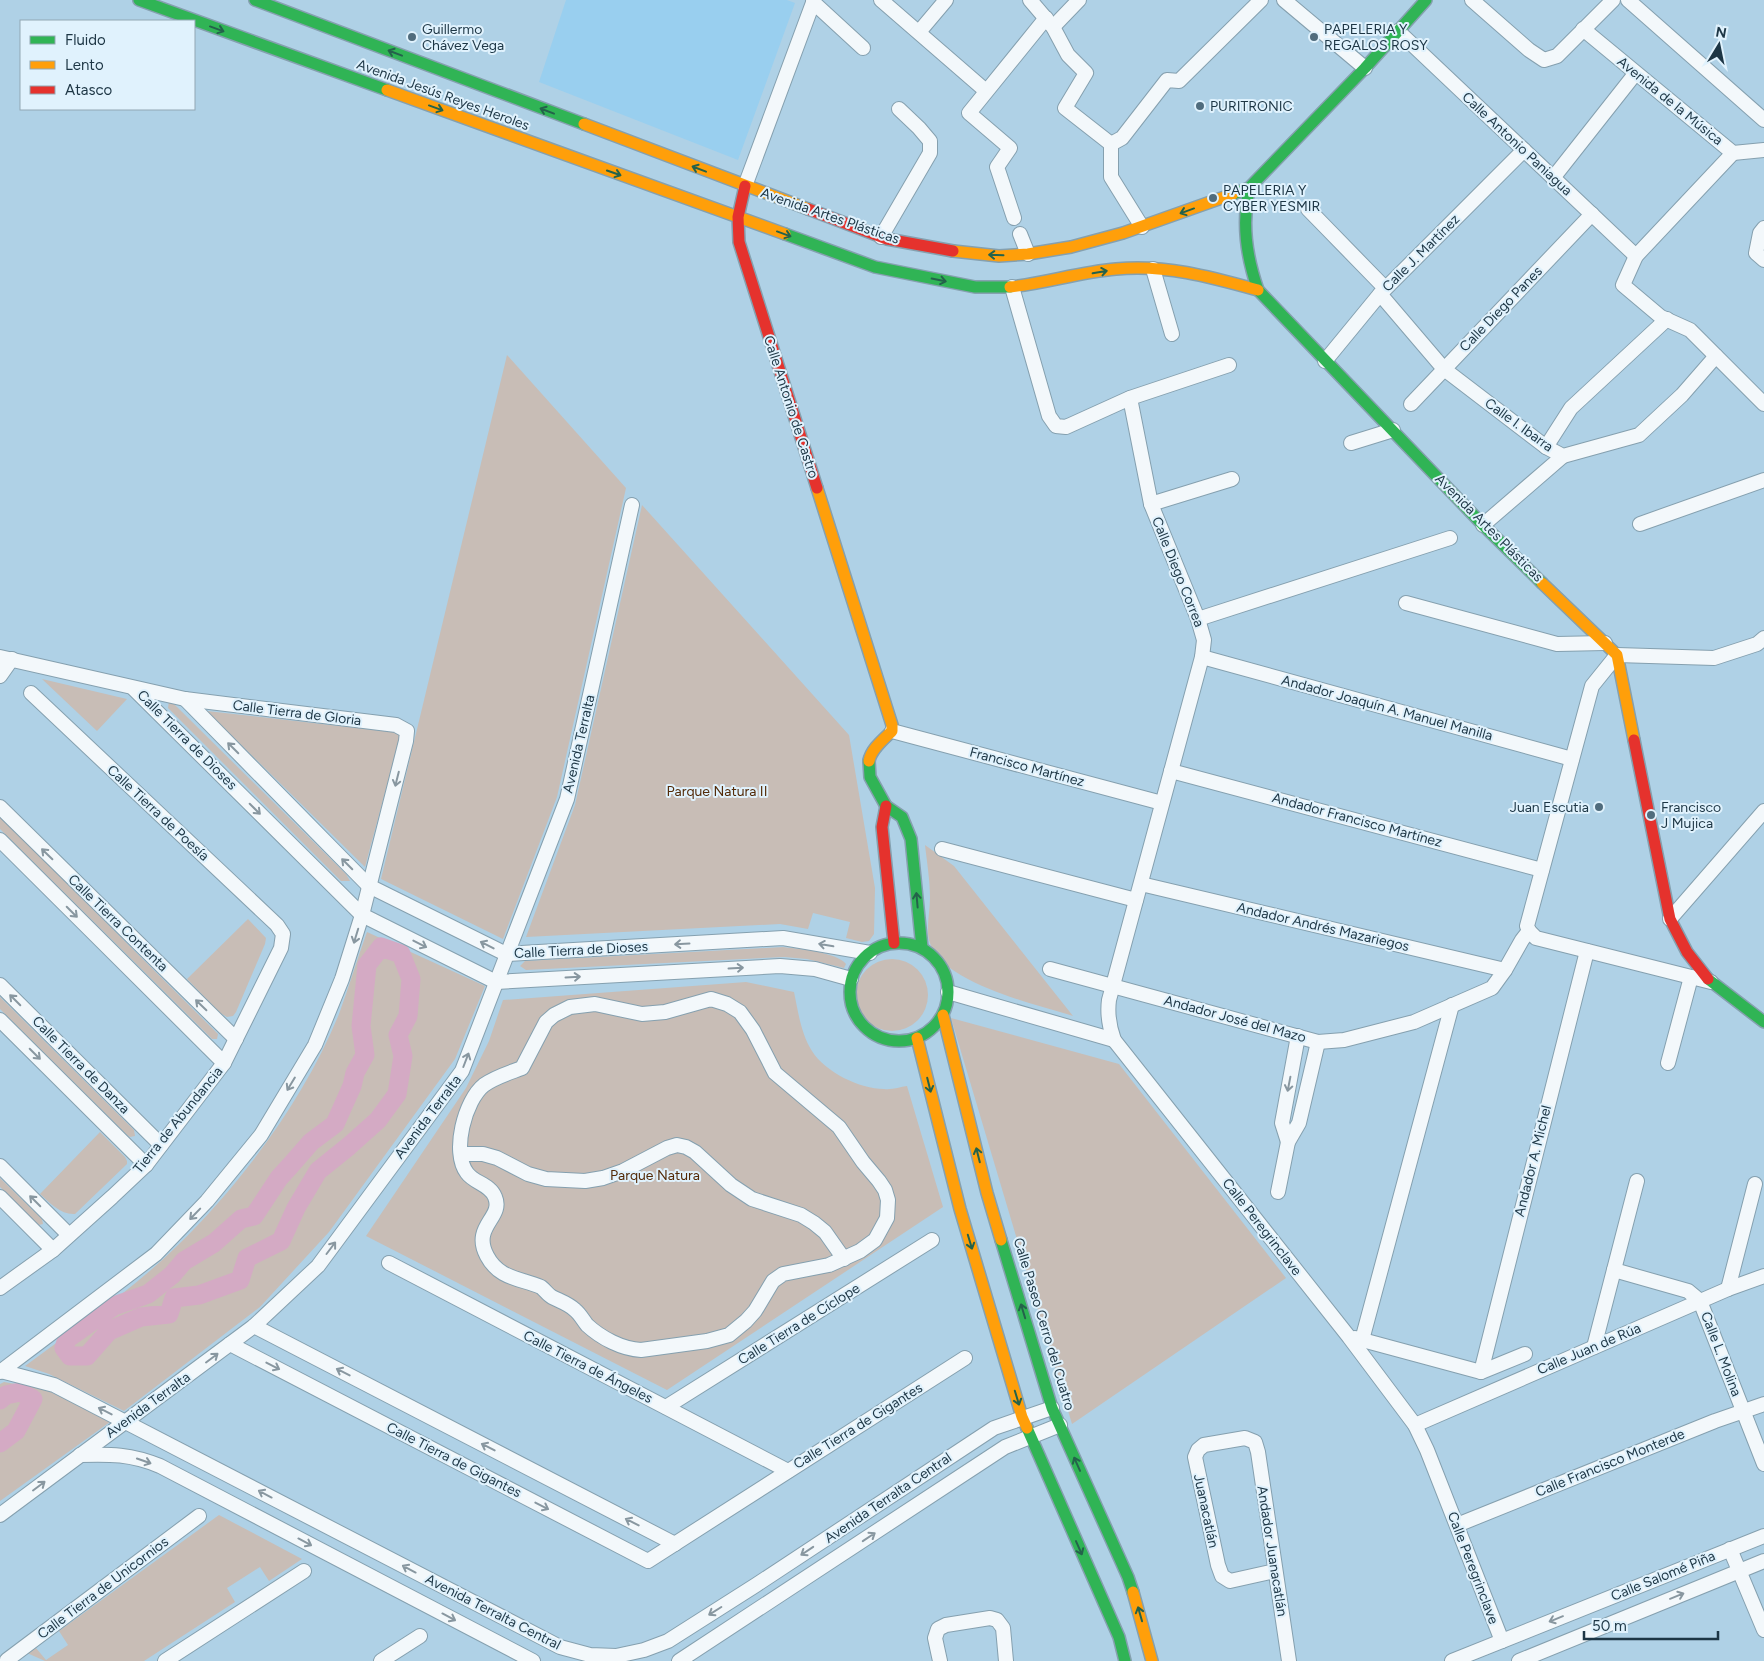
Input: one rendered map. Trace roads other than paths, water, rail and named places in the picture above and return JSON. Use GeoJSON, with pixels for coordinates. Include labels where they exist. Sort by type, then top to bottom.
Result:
{"type":"FeatureCollection","features":[{"type":"Feature","properties":{"kind":"street","name":"Avenida Jesús Reyes Heroles"},"geometry":{"type":"LineString","coordinates":[[139,0],[194,20]]}},
{"type":"Feature","properties":{"kind":"street","name":"Avenida Jesús Reyes Heroles"},"geometry":{"type":"LineString","coordinates":[[255,0],[745,186]]}},
{"type":"Feature","properties":{"kind":"street"},"geometry":{"type":"LineString","coordinates":[[881,0],[986,91]]}},
{"type":"Feature","properties":{"kind":"street"},"geometry":{"type":"LineString","coordinates":[[915,29],[946,0]]}},
{"type":"Feature","properties":{"kind":"street"},"geometry":{"type":"LineString","coordinates":[[1030,0],[1049,22],[1068,56],[1086,73],[1066,108],[1111,144]]}},
{"type":"Feature","properties":{"kind":"street"},"geometry":{"type":"LineString","coordinates":[[1014,218],[997,167],[1010,148],[969,113],[986,91],[1049,22],[1079,0]]}},
{"type":"Feature","properties":{"kind":"street"},"geometry":{"type":"LineString","coordinates":[[1111,144],[1122,138],[1167,80],[1179,81],[1261,0]]}},
{"type":"Feature","properties":{"kind":"street"},"geometry":{"type":"LineString","coordinates":[[1284,0],[1365,68]]}},
{"type":"Feature","properties":{"kind":"street"},"geometry":{"type":"LineString","coordinates":[[1250,188],[1365,68],[1426,0]]}},
{"type":"Feature","properties":{"kind":"street"},"geometry":{"type":"LineString","coordinates":[[1472,0],[1544,60],[1557,56],[1613,0]]}},
{"type":"Feature","properties":{"kind":"street"},"geometry":{"type":"LineString","coordinates":[[1628,0],[1764,120]]}},
{"type":"Feature","properties":{"kind":"street","name":"Calle Antonio de Castro"},"geometry":{"type":"LineString","coordinates":[[814,1],[745,186],[738,217],[739,242],[892,730]]}},
{"type":"Feature","properties":{"kind":"street"},"geometry":{"type":"LineString","coordinates":[[814,1],[863,48]]}},
{"type":"Feature","properties":{"kind":"street","name":"Avenida Jesús Reyes Heroles"},"geometry":{"type":"LineString","coordinates":[[195,20],[738,217]]}},
{"type":"Feature","properties":{"kind":"street","name":"Avenida de la Música"},"geometry":{"type":"LineString","coordinates":[[1583,30],[1733,153],[1764,150]]}},
{"type":"Feature","properties":{"kind":"street","name":"Calle Antonio Paniagua"},"geometry":{"type":"LineString","coordinates":[[1398,32],[1636,256]]}},
{"type":"Feature","properties":{"kind":"street"},"geometry":{"type":"LineString","coordinates":[[1553,178],[1635,74]]}},
{"type":"Feature","properties":{"kind":"street"},"geometry":{"type":"LineString","coordinates":[[881,237],[930,153],[930,141],[899,109]]}},
{"type":"Feature","properties":{"kind":"street"},"geometry":{"type":"LineString","coordinates":[[1111,144],[1111,178],[1142,227]]}},
{"type":"Feature","properties":{"kind":"street","name":"Calle J. Martínez"},"geometry":{"type":"LineString","coordinates":[[1325,361],[1383,291],[1524,150]]}},
{"type":"Feature","properties":{"kind":"street"},"geometry":{"type":"LineString","coordinates":[[1733,153],[1636,256],[1623,285],[1664,318],[1690,330],[1761,398]]}},
{"type":"Feature","properties":{"kind":"street","name":"Avenida Artes Plásticas"},"geometry":{"type":"LineString","coordinates":[[745,186],[881,237],[943,250],[998,256],[1028,254],[1071,247],[1142,227],[1250,188]]}},
{"type":"Feature","properties":{"kind":"street","name":"Avenida Artes Plásticas"},"geometry":{"type":"LineString","coordinates":[[1250,188],[1245,208],[1244,229],[1248,264],[1258,290],[1484,525],[1617,655]]}},
{"type":"Feature","properties":{"kind":"street","name":"Calle I. Ibarra"},"geometry":{"type":"LineString","coordinates":[[1308,209],[1383,291],[1444,370],[1546,447],[1562,456],[1639,435],[1682,395],[1716,356]]}},
{"type":"Feature","properties":{"kind":"street","name":"Calle Diego Panes"},"geometry":{"type":"LineString","coordinates":[[1411,404],[1592,214]]}},
{"type":"Feature","properties":{"kind":"street"},"geometry":{"type":"LineString","coordinates":[[738,217],[875,267],[975,287],[1012,287],[1116,269],[1153,269],[1207,276],[1258,290]]}},
{"type":"Feature","properties":{"kind":"street"},"geometry":{"type":"LineString","coordinates":[[1764,228],[1760,233],[1756,253],[1764,260]]}},
{"type":"Feature","properties":{"kind":"street"},"geometry":{"type":"LineString","coordinates":[[1020,234],[1028,254]]}},
{"type":"Feature","properties":{"kind":"street"},"geometry":{"type":"LineString","coordinates":[[1153,269],[1172,334]]}},
{"type":"Feature","properties":{"kind":"street"},"geometry":{"type":"LineString","coordinates":[[1012,287],[1048,416],[1056,426],[1066,427],[1130,398],[1229,365]]}},
{"type":"Feature","properties":{"kind":"street"},"geometry":{"type":"LineString","coordinates":[[1546,447],[1571,408],[1664,318]]}},
{"type":"Feature","properties":{"kind":"street","name":"Calle Diego Correa"},"geometry":{"type":"LineString","coordinates":[[1130,398],[1151,504],[1198,619],[1204,640],[1202,657],[1162,803]]}},
{"type":"Feature","properties":{"kind":"street"},"geometry":{"type":"LineString","coordinates":[[1351,443],[1393,430]]}},
{"type":"Feature","properties":{"kind":"street"},"geometry":{"type":"LineString","coordinates":[[1484,525],[1562,456]]}},
{"type":"Feature","properties":{"kind":"street"},"geometry":{"type":"LineString","coordinates":[[1151,504],[1232,479]]}},
{"type":"Feature","properties":{"kind":"street"},"geometry":{"type":"LineString","coordinates":[[1640,524],[1764,480]]}},
{"type":"Feature","properties":{"kind":"street","name":"Avenida Terralta"},"geometry":{"type":"LineString","coordinates":[[0,1515],[254,1326],[318,1266],[462,1071],[566,800],[632,505]]}},
{"type":"Feature","properties":{"kind":"street"},"geometry":{"type":"LineString","coordinates":[[1198,619],[1450,538]]}},
{"type":"Feature","properties":{"kind":"street"},"geometry":{"type":"LineString","coordinates":[[1406,603],[1557,644],[1605,643]]}},
{"type":"Feature","properties":{"kind":"street"},"geometry":{"type":"LineString","coordinates":[[1617,655],[1714,658],[1757,644],[1764,638]]}},
{"type":"Feature","properties":{"kind":"street"},"geometry":{"type":"LineString","coordinates":[[1617,655],[1592,686],[1527,926],[1536,938],[1711,982]]}},
{"type":"Feature","properties":{"kind":"street"},"geometry":{"type":"LineString","coordinates":[[1617,655],[1670,919],[1687,952],[1711,982],[1764,1022]]}},
{"type":"Feature","properties":{"kind":"street","name":"Andador Joaquín A. Manuel Manilla"},"geometry":{"type":"LineString","coordinates":[[1202,657],[1572,758]]}},
{"type":"Feature","properties":{"kind":"street"},"geometry":{"type":"LineString","coordinates":[[0,676],[6,658],[134,688]]}},
{"type":"Feature","properties":{"kind":"street","name":"Calle Tierra de Dioses"},"geometry":{"type":"LineString","coordinates":[[134,688],[185,700],[369,886],[506,954],[783,938],[870,953]]}},
{"type":"Feature","properties":{"kind":"street","name":"Calle Tierra de Dioses"},"geometry":{"type":"LineString","coordinates":[[134,688],[362,914],[496,982],[780,966],[815,970],[852,979]]}},
{"type":"Feature","properties":{"kind":"street","name":"Calle Tierra de Poesía"},"geometry":{"type":"LineString","coordinates":[[31,693],[277,926],[283,934]]}},
{"type":"Feature","properties":{"kind":"street","name":"Calle Tierra de Gloria"},"geometry":{"type":"LineString","coordinates":[[185,700],[396,724],[407,731],[369,886]]}},
{"type":"Feature","properties":{"kind":"street"},"geometry":{"type":"LineString","coordinates":[[892,730],[875,748],[870,758],[870,777],[886,806],[902,817],[910,839],[922,948]]}},
{"type":"Feature","properties":{"kind":"street","name":"Francisco Martínez"},"geometry":{"type":"LineString","coordinates":[[892,730],[1162,803]]}},
{"type":"Feature","properties":{"kind":"street","name":"Andador Francisco Martínez"},"geometry":{"type":"LineString","coordinates":[[1171,771],[1542,870]]}},
{"type":"Feature","properties":{"kind":"street","name":"Calle Peregrinclave"},"geometry":{"type":"LineString","coordinates":[[1162,803],[1112,986],[1107,1015],[1114,1040],[1355,1339],[1415,1424],[1502,1641]]}},
{"type":"Feature","properties":{"kind":"street"},"geometry":{"type":"LineString","coordinates":[[886,806],[882,827],[894,943]]}},
{"type":"Feature","properties":{"kind":"street","name":"Calle Tierra Contenta"},"geometry":{"type":"LineString","coordinates":[[0,807],[236,1039]]}},
{"type":"Feature","properties":{"kind":"street"},"geometry":{"type":"LineString","coordinates":[[1670,919],[1764,811]]}},
{"type":"Feature","properties":{"kind":"street","name":"Calle Tierra Contenta"},"geometry":{"type":"LineString","coordinates":[[0,840],[224,1063]]}},
{"type":"Feature","properties":{"kind":"street"},"geometry":{"type":"LineString","coordinates":[[942,850],[1136,900]]}},
{"type":"Feature","properties":{"kind":"street","name":"Andador Andrés Mazariegos"},"geometry":{"type":"LineString","coordinates":[[1141,884],[1505,970]]}},
{"type":"Feature","properties":{"kind":"street"},"geometry":{"type":"LineString","coordinates":[[1,1372],[156,1254],[207,1201],[261,1135],[315,1045],[342,979],[369,886]]}},
{"type":"Feature","properties":{"kind":"street","name":"Andador José del Mazo"},"geometry":{"type":"LineString","coordinates":[[1050,969],[1318,1042],[1344,1040],[1414,1022],[1492,988],[1529,931]]}},
{"type":"Feature","properties":{"kind":"street","name":"Tierra de Abundancia"},"geometry":{"type":"LineString","coordinates":[[0,1288],[53,1250],[146,1165],[224,1063],[281,948],[283,934]]}},
{"type":"Feature","properties":{"kind":"street"},"geometry":{"type":"LineString","coordinates":[[894,943],[922,948],[936,959],[945,974],[948,992],[947,1004],[943,1015],[932,1029],[917,1038],[899,1041],[882,1038],[866,1029],[855,1014],[850,997],[852,979],[859,964],[870,953],[881,946],[894,943]]}},
{"type":"Feature","properties":{"kind":"street","name":"Andador A. Michel"},"geometry":{"type":"LineString","coordinates":[[1481,1372],[1587,951]]}},
{"type":"Feature","properties":{"kind":"street"},"geometry":{"type":"LineString","coordinates":[[1668,1063],[1691,977]]}},
{"type":"Feature","properties":{"kind":"street","name":"Calle Tierra de Danza"},"geometry":{"type":"LineString","coordinates":[[0,985],[161,1145]]}},
{"type":"Feature","properties":{"kind":"street"},"geometry":{"type":"LineString","coordinates":[[948,992],[1114,1040]]}},
{"type":"Feature","properties":{"kind":"street"},"geometry":{"type":"LineString","coordinates":[[711,999],[727,1004],[740,1012],[753,1030],[775,1073],[839,1127],[863,1162],[880,1181],[888,1200],[888,1210],[884,1226],[875,1240],[860,1251],[829,1265],[783,1274],[772,1281],[755,1310],[746,1321],[729,1335],[707,1341],[632,1350],[595,1332],[575,1310],[550,1296],[543,1288],[509,1277],[498,1270],[487,1257],[482,1242],[483,1230],[496,1210],[496,1198],[491,1190],[468,1174],[463,1166],[461,1154],[461,1131],[469,1108],[483,1086],[498,1077],[522,1068],[546,1022],[554,1015],[570,1007],[595,1004],[642,1014],[711,999]]}},
{"type":"Feature","properties":{"kind":"street"},"geometry":{"type":"LineString","coordinates":[[1452,1005],[1355,1339],[1481,1372],[1525,1354]]}},
{"type":"Feature","properties":{"kind":"street","name":"Calle Paseo Cerro del Cuatro"},"geometry":{"type":"LineString","coordinates":[[943,1015],[988,1193],[1052,1408],[1128,1577],[1139,1610],[1152,1661]]}},
{"type":"Feature","properties":{"kind":"street","name":"Calle Tierra de Danza"},"geometry":{"type":"LineString","coordinates":[[0,1020],[146,1165]]}},
{"type":"Feature","properties":{"kind":"street"},"geometry":{"type":"LineString","coordinates":[[1288,1142],[1282,1123],[1298,1036]]}},
{"type":"Feature","properties":{"kind":"street"},"geometry":{"type":"LineString","coordinates":[[917,1038],[967,1205],[1022,1417],[1119,1638],[1125,1661]]}},
{"type":"Feature","properties":{"kind":"street"},"geometry":{"type":"LineString","coordinates":[[1278,1192],[1288,1142],[1299,1123],[1318,1042]]}},
{"type":"Feature","properties":{"kind":"street"},"geometry":{"type":"LineString","coordinates":[[461,1154],[483,1154],[497,1158],[528,1174],[546,1179],[585,1182],[623,1171],[667,1148],[677,1145],[686,1147],[695,1152],[731,1185],[752,1199],[801,1215],[814,1223],[825,1232],[844,1259]]}},
{"type":"Feature","properties":{"kind":"street"},"geometry":{"type":"LineString","coordinates":[[0,1166],[69,1235]]}},
{"type":"Feature","properties":{"kind":"street"},"geometry":{"type":"LineString","coordinates":[[1594,1347],[1637,1181]]}},
{"type":"Feature","properties":{"kind":"street"},"geometry":{"type":"LineString","coordinates":[[1728,1289],[1755,1184]]}},
{"type":"Feature","properties":{"kind":"street"},"geometry":{"type":"LineString","coordinates":[[967,1205],[988,1193]]}},
{"type":"Feature","properties":{"kind":"street"},"geometry":{"type":"LineString","coordinates":[[0,1197],[53,1250]]}},
{"type":"Feature","properties":{"kind":"street","name":"Calle Tierra de Cíclope"},"geometry":{"type":"LineString","coordinates":[[666,1407],[932,1240]]}},
{"type":"Feature","properties":{"kind":"street","name":"Calle Tierra de Ángeles"},"geometry":{"type":"LineString","coordinates":[[389,1263],[788,1471]]}},
{"type":"Feature","properties":{"kind":"street","name":"Calle L. Molina"},"geometry":{"type":"LineString","coordinates":[[1614,1270],[1688,1291],[1700,1301],[1764,1464]]}},
{"type":"Feature","properties":{"kind":"street","name":"Calle Juan de Rúa"},"geometry":{"type":"LineString","coordinates":[[1415,1424],[1728,1289],[1764,1276]]}},
{"type":"Feature","properties":{"kind":"street","name":"Calle Tierra de Gigantes"},"geometry":{"type":"LineString","coordinates":[[254,1326],[675,1544]]}},
{"type":"Feature","properties":{"kind":"street","name":"Calle Tierra de Gigantes"},"geometry":{"type":"LineString","coordinates":[[230,1344],[648,1562],[966,1358]]}},
{"type":"Feature","properties":{"kind":"street","name":"Avenida Terralta Central"},"geometry":{"type":"LineString","coordinates":[[1,1372],[54,1385],[560,1647],[590,1655],[616,1656],[644,1650],[668,1641],[994,1428],[1052,1408]]}},
{"type":"Feature","properties":{"kind":"street","name":"Calle Francisco Monterde"},"geometry":{"type":"LineString","coordinates":[[1456,1525],[1715,1421],[1764,1404]]}},
{"type":"Feature","properties":{"kind":"street","name":"Avenida Terralta Central"},"geometry":{"type":"LineString","coordinates":[[679,1661],[1005,1447],[1060,1425]]}},
{"type":"Feature","properties":{"kind":"street","name":"Juanacatlán"},"geometry":{"type":"LineString","coordinates":[[1255,1442],[1245,1438],[1204,1444],[1198,1450],[1195,1457],[1222,1576],[1230,1580],[1275,1571]]}},
{"type":"Feature","properties":{"kind":"street","name":"Andador Juanacatlán"},"geometry":{"type":"LineString","coordinates":[[1255,1442],[1289,1661]]}},
{"type":"Feature","properties":{"kind":"street","name":"Avenida Terralta Central"},"geometry":{"type":"LineString","coordinates":[[79,1455],[126,1455],[160,1466],[534,1661]]}},
{"type":"Feature","properties":{"kind":"street","name":"Calle Tierra de Unicornios"},"geometry":{"type":"LineString","coordinates":[[8,1661],[198,1516]]}},
{"type":"Feature","properties":{"kind":"street","name":"Calle Salomé Piña"},"geometry":{"type":"LineString","coordinates":[[1452,1661],[1764,1536]]}},
{"type":"Feature","properties":{"kind":"street"},"geometry":{"type":"LineString","coordinates":[[1730,1549],[1764,1630]]}},
{"type":"Feature","properties":{"kind":"street","name":"Calle Salomé Piña"},"geometry":{"type":"LineString","coordinates":[[1519,1661],[1764,1561]]}},
{"type":"Feature","properties":{"kind":"street"},"geometry":{"type":"LineString","coordinates":[[166,1661],[304,1571]]}},
{"type":"Feature","properties":{"kind":"street"},"geometry":{"type":"LineString","coordinates":[[756,1585],[770,1603]]}},
{"type":"Feature","properties":{"kind":"street"},"geometry":{"type":"LineString","coordinates":[[940,1661],[935,1638],[938,1629],[946,1625],[990,1618],[997,1620],[1003,1628],[1006,1661]]}},
{"type":"Feature","properties":{"kind":"street"},"geometry":{"type":"LineString","coordinates":[[381,1661],[420,1636]]}},
{"type":"Feature","properties":{"kind":"street"},"geometry":{"type":"LineString","coordinates":[[0,1657],[8,1661]]}},
{"type":"Feature","properties":{"kind":"waterway"},"geometry":{"type":"LineString","coordinates":[[381,947],[401,954],[411,979],[408,1016],[398,1035],[403,1056],[397,1094],[378,1120],[318,1171],[296,1208],[281,1241],[247,1258],[240,1280],[199,1295],[174,1298],[169,1314],[141,1317],[109,1331],[87,1356],[70,1356],[64,1348],[67,1339],[114,1306],[148,1294],[172,1275],[184,1261],[214,1243],[241,1219],[254,1216],[279,1178],[311,1142],[335,1124],[352,1086],[355,1073],[365,1055],[361,1026],[367,965],[381,947]]}},
{"type":"Feature","properties":{"kind":"waterway"},"geometry":{"type":"LineString","coordinates":[[0,1400],[6,1395],[20,1392],[33,1399],[16,1431],[0,1443]]}},
{"type":"Feature","properties":{"kind":"place","name":"Guillermo Chávez Vega"},"geometry":{"type":"Point","coordinates":[412,37]}},
{"type":"Feature","properties":{"kind":"place","name":"PAPELERIA Y REGALOS ROSY"},"geometry":{"type":"Point","coordinates":[1314,37]}},
{"type":"Feature","properties":{"kind":"place","name":"PURITRONIC"},"geometry":{"type":"Point","coordinates":[1200,106]}},
{"type":"Feature","properties":{"kind":"place","name":"PAPELERIA Y CYBER YESMIR"},"geometry":{"type":"Point","coordinates":[1213,198]}},
{"type":"Feature","properties":{"kind":"place","name":"Juan Escutia"},"geometry":{"type":"Point","coordinates":[1599,807]}},
{"type":"Feature","properties":{"kind":"place","name":"Francisco J Mujica"},"geometry":{"type":"Point","coordinates":[1651,815]}},
{"type":"Feature","properties":{"kind":"park label","name":"Parque Natura II"},"geometry":{"type":"Point","coordinates":[717,791]}},
{"type":"Feature","properties":{"kind":"park label","name":"Parque Natura"},"geometry":{"type":"Point","coordinates":[655,1175]}}]}
